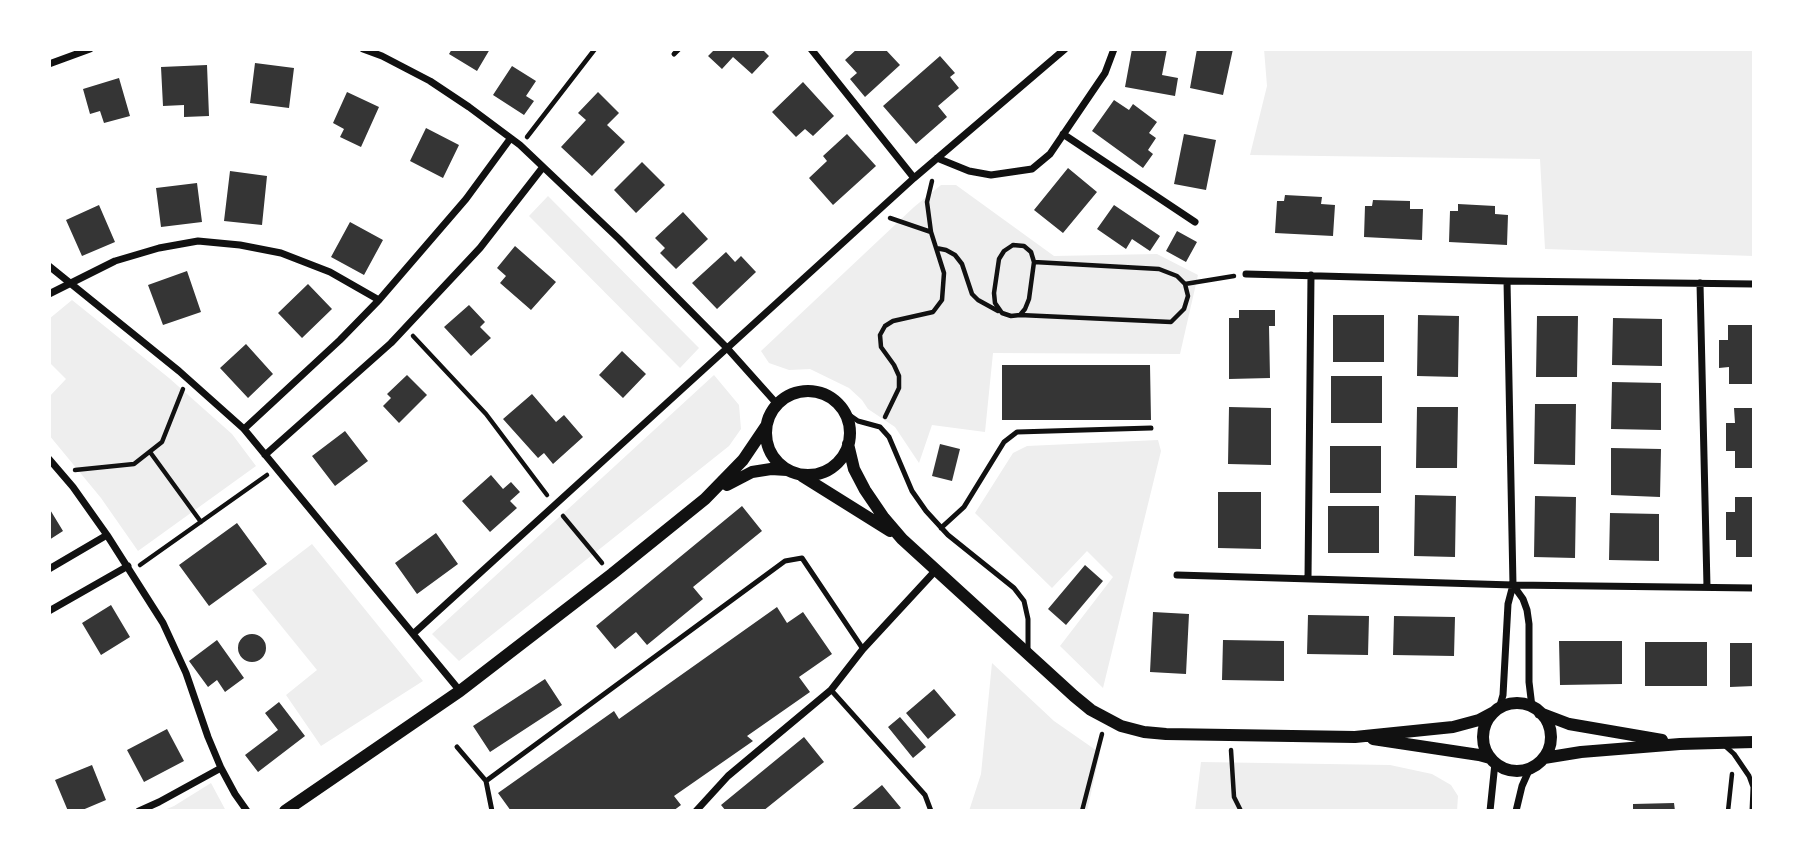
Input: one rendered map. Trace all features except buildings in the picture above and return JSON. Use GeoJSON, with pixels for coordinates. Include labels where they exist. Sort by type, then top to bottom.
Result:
{"type":"FeatureCollection","features":[{"type":"Feature","properties":{"kind":"street"},"geometry":{"type":"LineString","coordinates":[[49,64],[90,49]]}},
{"type":"Feature","properties":{"kind":"street"},"geometry":{"type":"LineString","coordinates":[[363,49],[430,81],[520,145],[619,239],[727,348],[777,404]]}},
{"type":"Feature","properties":{"kind":"street"},"geometry":{"type":"LineString","coordinates":[[811,49],[915,178]]}},
{"type":"Feature","properties":{"kind":"street"},"geometry":{"type":"LineString","coordinates":[[413,635],[937,158],[1065,49]]}},
{"type":"Feature","properties":{"kind":"street"},"geometry":{"type":"LineString","coordinates":[[937,158],[969,171],[991,175],[1032,169],[1049,154],[1105,73],[1114,49]]}},
{"type":"Feature","properties":{"kind":"street"},"geometry":{"type":"LineString","coordinates":[[1063,134],[1195,222]]}},
{"type":"Feature","properties":{"kind":"street"},"geometry":{"type":"LineString","coordinates":[[244,429],[379,300],[466,198],[510,139]]}},
{"type":"Feature","properties":{"kind":"street"},"geometry":{"type":"LineString","coordinates":[[265,455],[391,343],[480,248],[543,167]]}},
{"type":"Feature","properties":{"kind":"street"},"geometry":{"type":"LineString","coordinates":[[49,294],[114,261],[159,248],[198,241],[281,253],[330,272],[379,300]]}},
{"type":"Feature","properties":{"kind":"street"},"geometry":{"type":"LineString","coordinates":[[49,266],[187,378],[244,429],[460,691]]}},
{"type":"Feature","properties":{"kind":"street"},"geometry":{"type":"LineString","coordinates":[[1245,274],[1754,284]]}},
{"type":"Feature","properties":{"kind":"street"},"geometry":{"type":"LineString","coordinates":[[1308,578],[1311,275]]}},
{"type":"Feature","properties":{"kind":"street"},"geometry":{"type":"LineString","coordinates":[[848,444],[854,470],[865,490],[902,539],[1074,696],[1106,719],[1144,732],[1230,735],[1355,737],[1453,727],[1479,720],[1497,711],[1503,695],[1507,604],[1513,585],[1507,281]]}},
{"type":"Feature","properties":{"kind":"street"},"geometry":{"type":"LineString","coordinates":[[1700,283],[1707,587]]}},
{"type":"Feature","properties":{"kind":"street"},"geometry":{"type":"LineString","coordinates":[[705,499],[743,460],[777,404],[799,391],[813,391],[825,394],[845,412],[849,425],[848,444],[839,462],[827,471],[800,475]]}},
{"type":"Feature","properties":{"kind":"street"},"geometry":{"type":"LineString","coordinates":[[766,426],[770,450],[776,461],[787,470]]}},
{"type":"Feature","properties":{"kind":"street"},"geometry":{"type":"LineString","coordinates":[[49,459],[130,568],[163,623],[186,673],[221,768],[247,811]]}},
{"type":"Feature","properties":{"kind":"street"},"geometry":{"type":"LineString","coordinates":[[285,811],[460,691],[705,499],[738,478],[752,472],[787,470],[800,475],[902,539]]}},
{"type":"Feature","properties":{"kind":"street"},"geometry":{"type":"LineString","coordinates":[[49,569],[107,535]]}},
{"type":"Feature","properties":{"kind":"street"},"geometry":{"type":"LineString","coordinates":[[49,611],[130,568]]}},
{"type":"Feature","properties":{"kind":"street"},"geometry":{"type":"LineString","coordinates":[[696,811],[728,776],[831,690],[863,649],[936,569]]}},
{"type":"Feature","properties":{"kind":"street"},"geometry":{"type":"LineString","coordinates":[[1177,575],[1513,585],[1754,588]]}},
{"type":"Feature","properties":{"kind":"street"},"geometry":{"type":"LineString","coordinates":[[1355,737],[1479,755],[1506,770],[1516,772],[1530,768],[1544,758],[1549,749],[1550,729],[1546,720],[1536,710],[1529,682],[1527,610],[1513,585]]}},
{"type":"Feature","properties":{"kind":"street"},"geometry":{"type":"LineString","coordinates":[[1490,811],[1493,761],[1485,750],[1484,730],[1488,720],[1503,706],[1522,704],[1569,724],[1680,744]]}},
{"type":"Feature","properties":{"kind":"street"},"geometry":{"type":"LineString","coordinates":[[1544,758],[1581,752],[1754,741]]}},
{"type":"Feature","properties":{"kind":"street"},"geometry":{"type":"LineString","coordinates":[[139,811],[221,768]]}},
{"type":"Feature","properties":{"kind":"street"},"geometry":{"type":"LineString","coordinates":[[1516,811],[1530,768]]}},
{"type":"Feature","properties":{"kind":"lane"},"geometry":{"type":"LineString","coordinates":[[845,412],[858,421],[880,427],[889,436],[912,491],[926,511],[948,535],[1014,588],[1024,601],[1028,619],[1028,654]]}},
{"type":"Feature","properties":{"kind":"lane"},"geometry":{"type":"LineString","coordinates":[[941,528],[964,507],[1003,442],[1017,432],[1151,428]]}},
{"type":"Feature","properties":{"kind":"lane"},"geometry":{"type":"LineString","coordinates":[[486,781],[785,561],[802,558],[863,649]]}},
{"type":"Feature","properties":{"kind":"lane"},"geometry":{"type":"LineString","coordinates":[[831,690],[925,795],[931,811]]}},
{"type":"Feature","properties":{"kind":"lane"},"geometry":{"type":"LineString","coordinates":[[1721,743],[1734,754],[1749,776],[1753,787],[1753,809]]}},
{"type":"Feature","properties":{"kind":"lane"},"geometry":{"type":"LineString","coordinates":[[457,747],[486,781],[492,811]]}},
{"type":"Feature","properties":{"kind":"path"},"geometry":{"type":"LineString","coordinates":[[520,145],[595,49]]}},
{"type":"Feature","properties":{"kind":"path"},"geometry":{"type":"LineString","coordinates":[[880,427],[899,388],[899,376],[881,347],[880,335],[885,326],[893,321],[933,312],[942,300],[944,273],[931,232],[927,202],[937,158]]}},
{"type":"Feature","properties":{"kind":"path"},"geometry":{"type":"LineString","coordinates":[[876,213],[931,232]]}},
{"type":"Feature","properties":{"kind":"path"},"geometry":{"type":"LineString","coordinates":[[1002,313],[995,303],[994,293],[999,259],[1003,251],[1013,245],[1024,246],[1031,251],[1034,262],[1029,299],[1020,315]]}},
{"type":"Feature","properties":{"kind":"path"},"geometry":{"type":"LineString","coordinates":[[936,248],[956,255],[962,264],[972,294],[978,300],[1010,316],[1171,322],[1184,309],[1188,296],[1185,284],[1177,276],[1159,269],[1034,262]]}},
{"type":"Feature","properties":{"kind":"path"},"geometry":{"type":"LineString","coordinates":[[1185,284],[1245,274]]}},
{"type":"Feature","properties":{"kind":"path"},"geometry":{"type":"LineString","coordinates":[[405,327],[485,414],[612,574]]}},
{"type":"Feature","properties":{"kind":"path"},"geometry":{"type":"LineString","coordinates":[[60,472],[134,464],[162,442],[187,378]]}},
{"type":"Feature","properties":{"kind":"path"},"geometry":{"type":"LineString","coordinates":[[150,452],[201,522]]}},
{"type":"Feature","properties":{"kind":"path"},"geometry":{"type":"LineString","coordinates":[[130,568],[201,522],[276,468]]}},
{"type":"Feature","properties":{"kind":"path"},"geometry":{"type":"LineString","coordinates":[[1082,811],[1106,719]]}},
{"type":"Feature","properties":{"kind":"path"},"geometry":{"type":"LineString","coordinates":[[1230,735],[1234,797],[1241,811]]}},
{"type":"Feature","properties":{"kind":"path"},"geometry":{"type":"LineString","coordinates":[[1728,811],[1734,754]]}},
{"type":"Feature","properties":{"kind":"shaded area"},"geometry":{"type":"Polygon","coordinates":[[[1264,49],[1754,49],[1754,256],[1545,249],[1540,159],[1250,155],[1267,86],[1264,49]]]}},
{"type":"Feature","properties":{"kind":"shaded area"},"geometry":{"type":"Polygon","coordinates":[[[941,185],[956,185],[1054,256],[1157,254],[1198,275],[1180,354],[993,353],[985,432],[932,425],[919,463],[895,427],[868,409],[849,388],[810,369],[789,370],[769,363],[761,351],[914,207],[941,185]]]}},
{"type":"Feature","properties":{"kind":"shaded area"},"geometry":{"type":"Polygon","coordinates":[[[548,196],[699,348],[680,368],[529,216],[548,196]]]}},
{"type":"Feature","properties":{"kind":"shaded area"},"geometry":{"type":"Polygon","coordinates":[[[72,300],[169,378],[232,434],[256,466],[138,551],[101,498],[49,435],[49,397],[66,379],[49,362],[49,319],[72,300]]]}},
{"type":"Feature","properties":{"kind":"shaded area"},"geometry":{"type":"Polygon","coordinates":[[[714,375],[739,405],[741,429],[729,446],[459,661],[432,634],[714,375]]]}},
{"type":"Feature","properties":{"kind":"shaded area"},"geometry":{"type":"Polygon","coordinates":[[[1158,440],[1161,451],[1103,688],[1060,646],[1113,577],[1087,551],[1052,588],[975,513],[1013,453],[1027,446],[1158,440]]]}},
{"type":"Feature","properties":{"kind":"shaded area"},"geometry":{"type":"Polygon","coordinates":[[[312,544],[423,681],[321,746],[286,695],[317,670],[252,590],[312,544]]]}},
{"type":"Feature","properties":{"kind":"shaded area"},"geometry":{"type":"Polygon","coordinates":[[[992,663],[1054,721],[1100,753],[1087,811],[969,811],[981,774],[992,663]]]}},
{"type":"Feature","properties":{"kind":"shaded area"},"geometry":{"type":"Polygon","coordinates":[[[1201,762],[1390,765],[1432,774],[1451,785],[1458,796],[1457,811],[1195,811],[1201,762]]]}},
{"type":"Feature","properties":{"kind":"shaded area"},"geometry":{"type":"Polygon","coordinates":[[[211,783],[226,811],[162,811],[174,806],[211,783]]]}}]}
